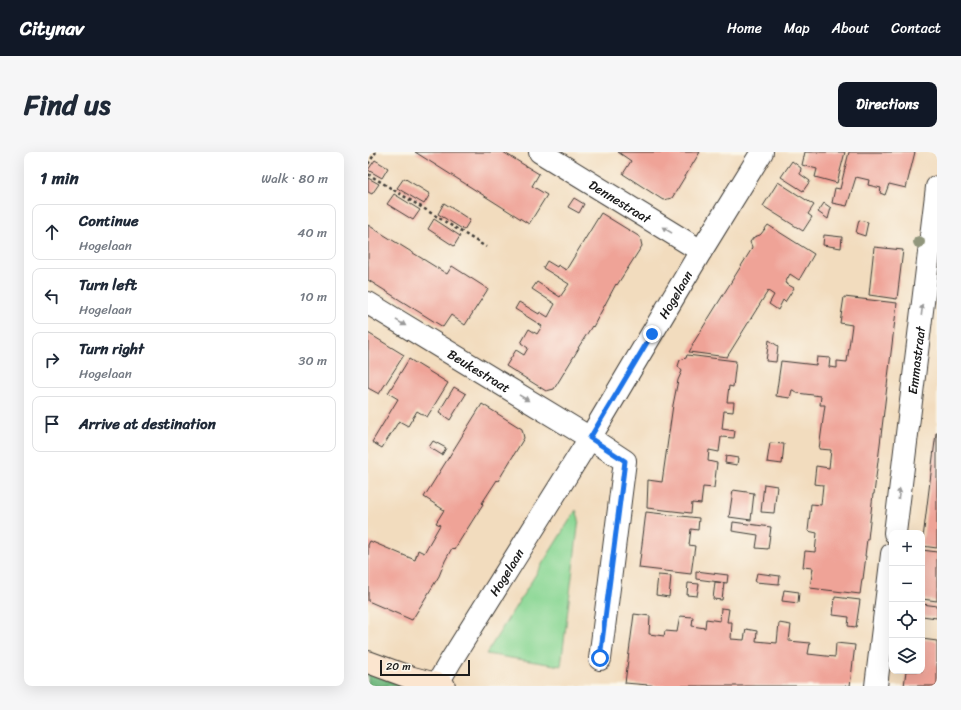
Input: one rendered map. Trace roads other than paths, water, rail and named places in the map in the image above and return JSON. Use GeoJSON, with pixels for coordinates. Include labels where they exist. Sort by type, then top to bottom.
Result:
{"type":"FeatureCollection","features":[{"type":"Feature","properties":{"kind":"street","name":"Dennestraat"},"geometry":{"type":"LineString","coordinates":[[540,152],[701,251]]}},
{"type":"Feature","properties":{"kind":"street","name":"Hogelaan"},"geometry":{"type":"LineString","coordinates":[[439,686],[762,152]]}},
{"type":"Feature","properties":{"kind":"street","name":"Emmastraat"},"geometry":{"type":"LineString","coordinates":[[895,530],[937,187]]}},
{"type":"Feature","properties":{"kind":"street","name":"Beukestraat"},"geometry":{"type":"LineString","coordinates":[[368,303],[590,438]]}},
{"type":"Feature","properties":{"kind":"street"},"geometry":{"type":"LineString","coordinates":[[590,438],[625,461],[600,658]]}},
{"type":"Feature","properties":{"kind":"street"},"geometry":{"type":"LineString","coordinates":[[876,686],[891,566]]}},
{"type":"Feature","properties":{"kind":"street"},"geometry":{"type":"LineString","coordinates":[[368,662],[439,686]]}}]}
